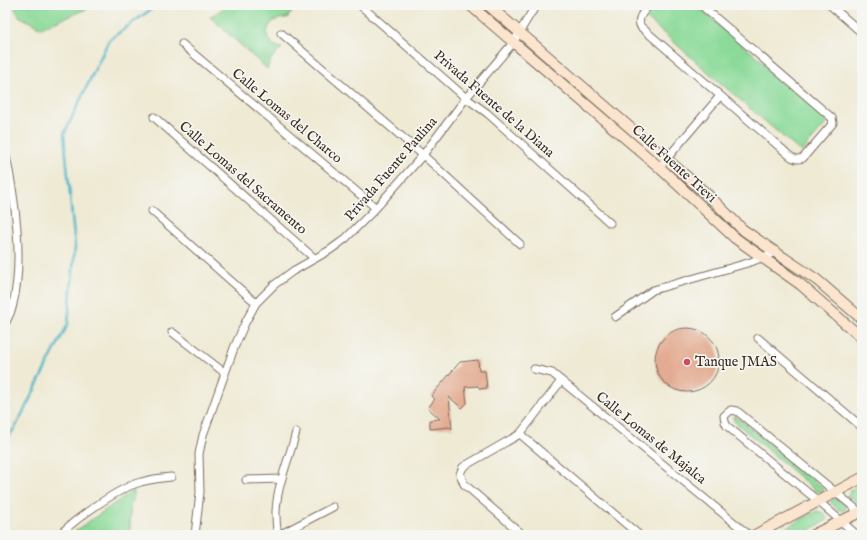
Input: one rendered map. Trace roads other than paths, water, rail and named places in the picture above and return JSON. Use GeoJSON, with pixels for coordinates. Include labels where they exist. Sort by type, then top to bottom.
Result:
{"type":"FeatureCollection","features":[{"type":"Feature","properties":{"kind":"street","name":"Privada Fuente de la Diana"},"geometry":{"type":"LineString","coordinates":[[360,5],[466,98],[487,113],[610,223]]}},
{"type":"Feature","properties":{"kind":"street","name":"Calle Fuente Trevi"},"geometry":{"type":"LineString","coordinates":[[470,5],[513,43],[662,163],[708,195],[742,229],[817,280],[862,319]]}},
{"type":"Feature","properties":{"kind":"street","name":"Calle Fuente Trevi"},"geometry":{"type":"LineString","coordinates":[[488,5],[520,32],[662,163],[735,238],[800,284],[862,338]]}},
{"type":"Feature","properties":{"kind":"street","name":"Privada Fuente Paulina"},"geometry":{"type":"LineString","coordinates":[[195,535],[200,492],[199,454],[203,435],[224,373],[245,323],[256,303],[274,285],[293,271],[330,250],[345,239],[376,208],[423,155],[466,98],[513,43],[538,5]]}},
{"type":"Feature","properties":{"kind":"street"},"geometry":{"type":"LineString","coordinates":[[649,5],[638,21],[640,25],[720,96],[796,160],[800,160],[833,123],[831,116],[701,5]]}},
{"type":"Feature","properties":{"kind":"street"},"geometry":{"type":"LineString","coordinates":[[830,5],[862,33]]}},
{"type":"Feature","properties":{"kind":"street"},"geometry":{"type":"LineString","coordinates":[[281,33],[423,155],[520,244]]}},
{"type":"Feature","properties":{"kind":"street","name":"Calle Lomas del Charco"},"geometry":{"type":"LineString","coordinates":[[182,44],[376,208]]}},
{"type":"Feature","properties":{"kind":"street"},"geometry":{"type":"LineString","coordinates":[[662,163],[720,96]]}},
{"type":"Feature","properties":{"kind":"street","name":"Calle Lomas del Sacramento"},"geometry":{"type":"LineString","coordinates":[[154,117],[314,258]]}},
{"type":"Feature","properties":{"kind":"street"},"geometry":{"type":"LineString","coordinates":[[5,152],[12,184],[18,243],[17,286],[13,305],[5,324]]}},
{"type":"Feature","properties":{"kind":"street"},"geometry":{"type":"LineString","coordinates":[[152,211],[256,303]]}},
{"type":"Feature","properties":{"kind":"street"},"geometry":{"type":"LineString","coordinates":[[615,317],[653,290],[775,252]]}},
{"type":"Feature","properties":{"kind":"street"},"geometry":{"type":"LineString","coordinates":[[172,332],[224,373]]}},
{"type":"Feature","properties":{"kind":"street"},"geometry":{"type":"LineString","coordinates":[[758,338],[862,427]]}},
{"type":"Feature","properties":{"kind":"street","name":"Calle Lomas de Majalca"},"geometry":{"type":"LineString","coordinates":[[534,369],[552,373],[749,535]]}},
{"type":"Feature","properties":{"kind":"street"},"geometry":{"type":"LineString","coordinates":[[523,535],[464,484],[460,474],[463,467],[520,434],[561,381]]}},
{"type":"Feature","properties":{"kind":"street"},"geometry":{"type":"LineString","coordinates":[[814,535],[841,521],[861,512],[834,492],[737,411],[731,410],[728,412],[724,416],[727,426],[818,501],[841,521],[857,535]]}},
{"type":"Feature","properties":{"kind":"street"},"geometry":{"type":"LineString","coordinates":[[296,432],[276,499],[275,514],[279,535],[333,507]]}},
{"type":"Feature","properties":{"kind":"street"},"geometry":{"type":"LineString","coordinates":[[520,434],[639,535]]}},
{"type":"Feature","properties":{"kind":"street"},"geometry":{"type":"LineString","coordinates":[[59,535],[89,511],[119,492],[140,482],[171,477]]}},
{"type":"Feature","properties":{"kind":"street"},"geometry":{"type":"LineString","coordinates":[[755,535],[862,478]]}},
{"type":"Feature","properties":{"kind":"street"},"geometry":{"type":"LineString","coordinates":[[246,480],[281,479]]}},
{"type":"Feature","properties":{"kind":"waterway"},"geometry":{"type":"LineString","coordinates":[[5,442],[16,426],[68,324],[75,247],[64,134],[109,40],[157,5]]}},
{"type":"Feature","properties":{"kind":"place","name":"Tanque JMAS"},"geometry":{"type":"Point","coordinates":[687,362]}}]}
